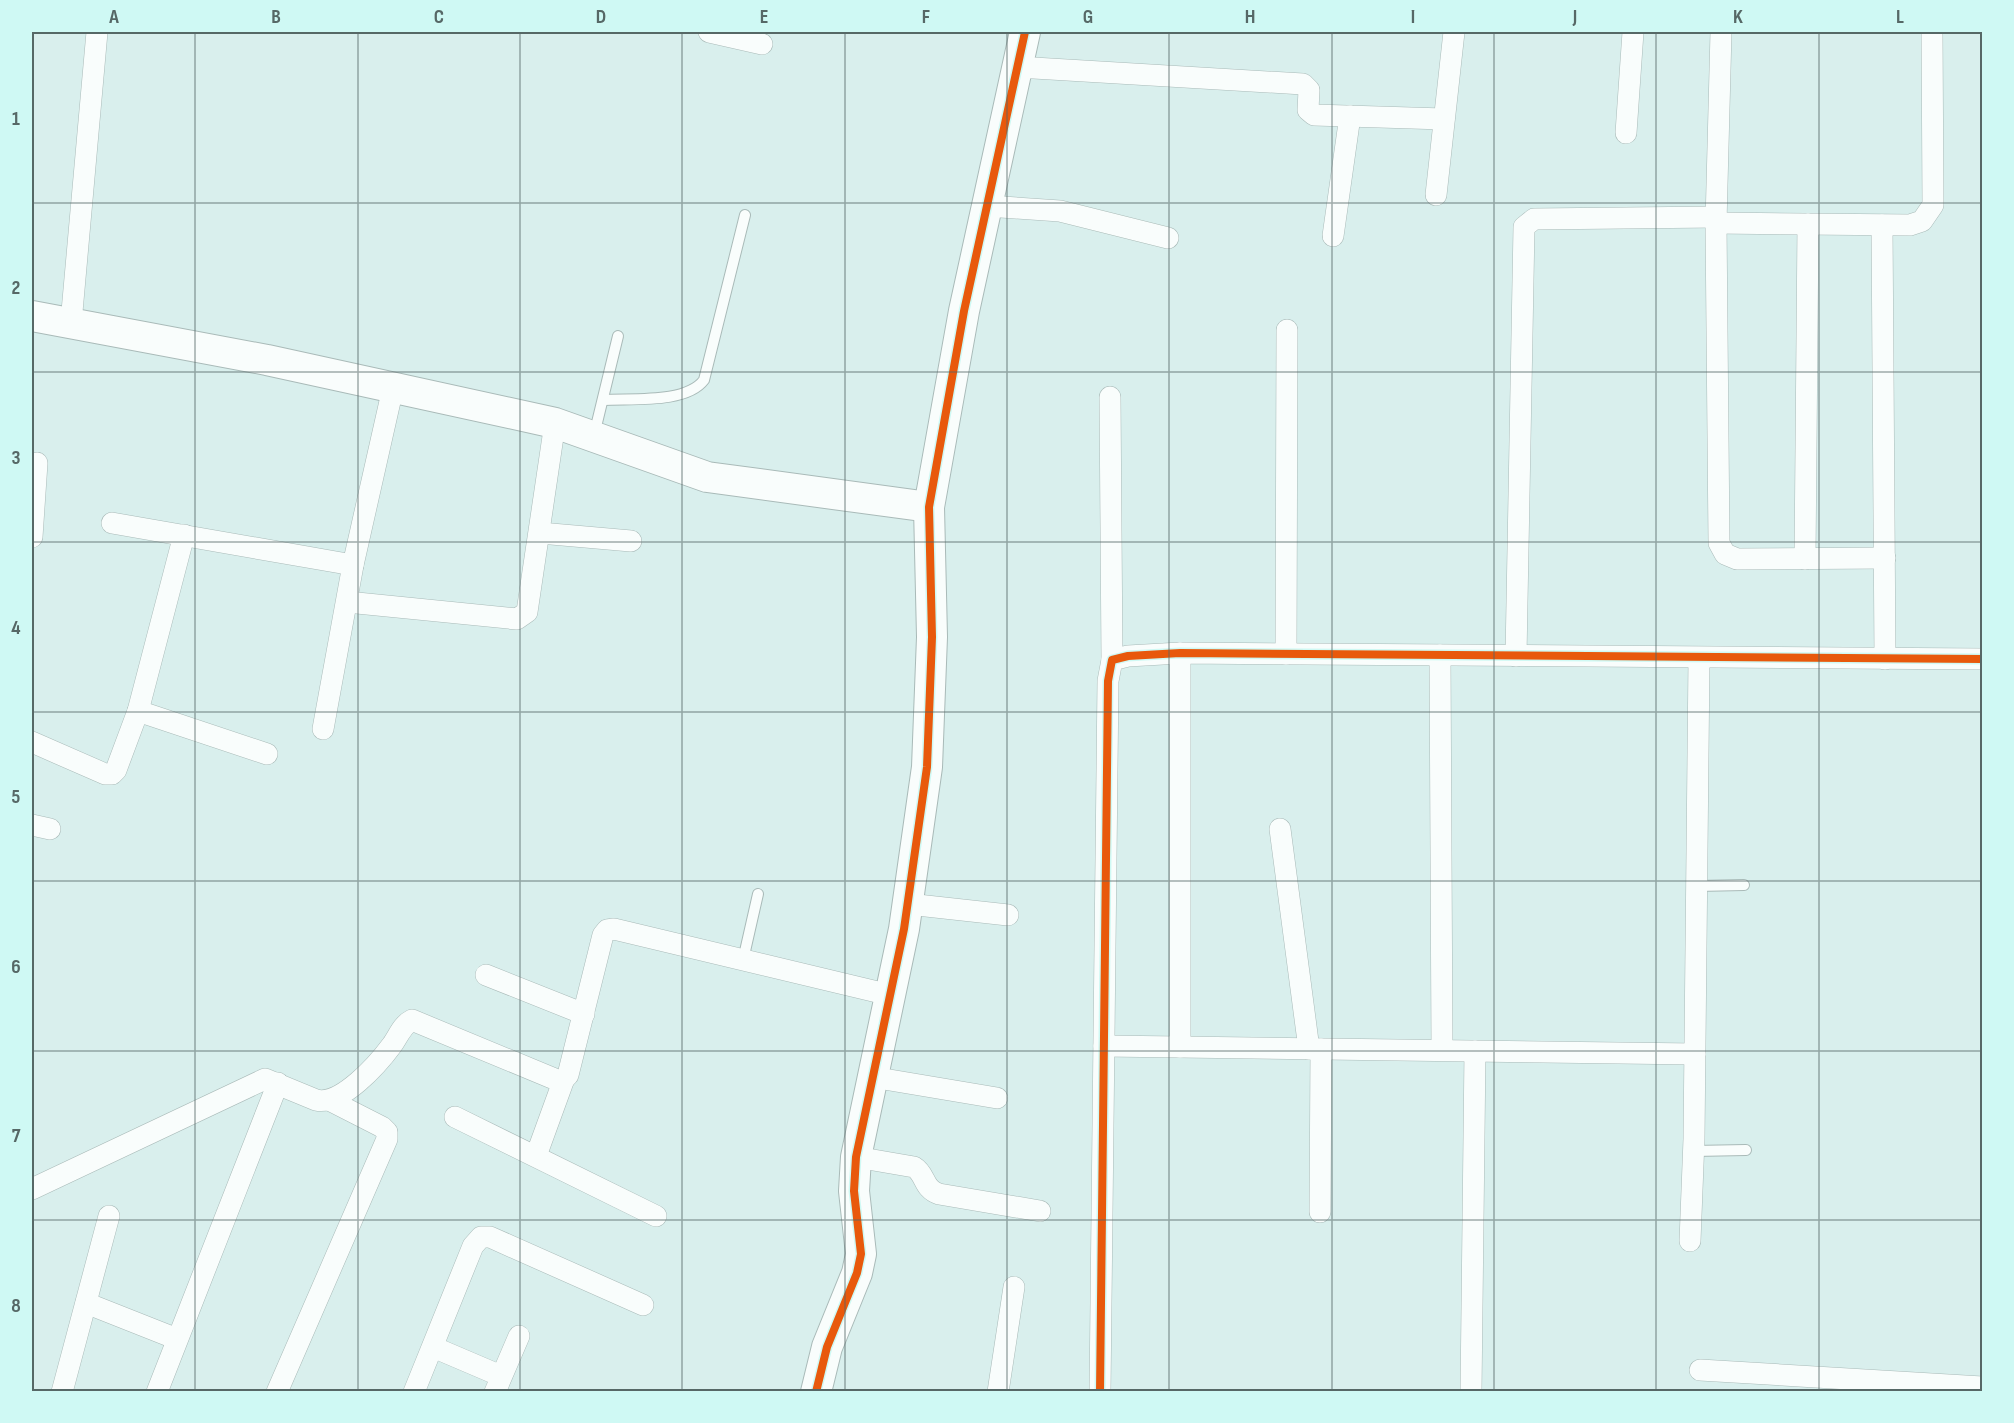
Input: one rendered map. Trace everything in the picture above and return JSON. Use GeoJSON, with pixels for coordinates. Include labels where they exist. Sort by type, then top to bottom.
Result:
{"type":"FeatureCollection","features":[{"type":"Feature","properties":{"kind":"street"},"geometry":{"type":"LineString","coordinates":[[71,323],[97,32]]}},
{"type":"Feature","properties":{"kind":"street"},"geometry":{"type":"LineString","coordinates":[[709,32],[762,44]]}},
{"type":"Feature","properties":{"kind":"street"},"geometry":{"type":"LineString","coordinates":[[816,1392],[827,1347],[857,1273],[861,1254],[854,1191],[856,1157],[908,904],[927,767],[932,638],[929,507],[964,311],[1025,32]]}},
{"type":"Feature","properties":{"kind":"street"},"geometry":{"type":"LineString","coordinates":[[1436,195],[1454,32]]}},
{"type":"Feature","properties":{"kind":"street"},"geometry":{"type":"LineString","coordinates":[[1626,133],[1633,32]]}},
{"type":"Feature","properties":{"kind":"street"},"geometry":{"type":"LineString","coordinates":[[1721,32],[1716,220],[1719,543],[1725,554],[1737,559],[1885,558]]}},
{"type":"Feature","properties":{"kind":"street"},"geometry":{"type":"LineString","coordinates":[[1516,656],[1524,227],[1534,219],[1716,220],[1882,225],[1910,225],[1922,221],[1933,205],[1932,32]]}},
{"type":"Feature","properties":{"kind":"street"},"geometry":{"type":"LineString","coordinates":[[1017,67],[1304,84],[1309,90],[1310,113],[1444,119]]}},
{"type":"Feature","properties":{"kind":"street"},"geometry":{"type":"LineString","coordinates":[[1333,236],[1350,116]]}},
{"type":"Feature","properties":{"kind":"street"},"geometry":{"type":"LineString","coordinates":[[987,206],[1060,211],[1168,238]]}},
{"type":"Feature","properties":{"kind":"street"},"geometry":{"type":"LineString","coordinates":[[1805,559],[1808,224]]}},
{"type":"Feature","properties":{"kind":"street"},"geometry":{"type":"LineString","coordinates":[[1882,225],[1885,659]]}},
{"type":"Feature","properties":{"kind":"street"},"geometry":{"type":"LineString","coordinates":[[32,316],[267,360],[555,423],[707,477],[929,507]]}},
{"type":"Feature","properties":{"kind":"street"},"geometry":{"type":"LineString","coordinates":[[1286,654],[1287,330]]}},
{"type":"Feature","properties":{"kind":"street"},"geometry":{"type":"LineString","coordinates":[[323,729],[353,565],[393,388]]}},
{"type":"Feature","properties":{"kind":"street"},"geometry":{"type":"LineString","coordinates":[[1100,1392],[1108,681],[1113,660],[1110,397]]}},
{"type":"Feature","properties":{"kind":"street"},"geometry":{"type":"LineString","coordinates":[[347,602],[517,619],[527,612],[555,423]]}},
{"type":"Feature","properties":{"kind":"street"},"geometry":{"type":"LineString","coordinates":[[32,537],[36,463]]}},
{"type":"Feature","properties":{"kind":"street"},"geometry":{"type":"LineString","coordinates":[[112,523],[353,565]]}},
{"type":"Feature","properties":{"kind":"street"},"geometry":{"type":"LineString","coordinates":[[540,533],[631,540]]}},
{"type":"Feature","properties":{"kind":"street"},"geometry":{"type":"LineString","coordinates":[[32,742],[105,774],[112,774],[138,711],[184,535]]}},
{"type":"Feature","properties":{"kind":"street"},"geometry":{"type":"LineString","coordinates":[[1180,653],[1180,1047]]}},
{"type":"Feature","properties":{"kind":"street"},"geometry":{"type":"LineString","coordinates":[[1113,660],[1180,653],[1983,659]]}},
{"type":"Feature","properties":{"kind":"street"},"geometry":{"type":"LineString","coordinates":[[1440,655],[1442,1050]]}},
{"type":"Feature","properties":{"kind":"street"},"geometry":{"type":"LineString","coordinates":[[1690,1241],[1694,1151],[1699,658]]}},
{"type":"Feature","properties":{"kind":"street"},"geometry":{"type":"LineString","coordinates":[[138,711],[267,754]]}},
{"type":"Feature","properties":{"kind":"street"},"geometry":{"type":"LineString","coordinates":[[1280,829],[1315,1049],[1320,1212]]}},
{"type":"Feature","properties":{"kind":"street"},"geometry":{"type":"LineString","coordinates":[[908,904],[1008,915]]}},
{"type":"Feature","properties":{"kind":"street"},"geometry":{"type":"LineString","coordinates":[[536,1156],[564,1080],[568,1075],[603,935],[607,930],[614,929],[890,995]]}},
{"type":"Feature","properties":{"kind":"street"},"geometry":{"type":"LineString","coordinates":[[486,975],[584,1014]]}},
{"type":"Feature","properties":{"kind":"street"},"geometry":{"type":"LineString","coordinates":[[331,1101],[358,1082],[391,1047],[411,1020],[499,1058],[557,1080],[564,1080]]}},
{"type":"Feature","properties":{"kind":"street"},"geometry":{"type":"LineString","coordinates":[[1104,1046],[1695,1054]]}},
{"type":"Feature","properties":{"kind":"street"},"geometry":{"type":"LineString","coordinates":[[1471,1392],[1475,1051]]}},
{"type":"Feature","properties":{"kind":"street"},"geometry":{"type":"LineString","coordinates":[[872,1077],[997,1098]]}},
{"type":"Feature","properties":{"kind":"street"},"geometry":{"type":"LineString","coordinates":[[32,1189],[265,1079],[316,1100],[331,1101],[381,1127],[387,1132],[387,1139],[277,1392]]}},
{"type":"Feature","properties":{"kind":"street"},"geometry":{"type":"LineString","coordinates":[[156,1392],[278,1083]]}},
{"type":"Feature","properties":{"kind":"street"},"geometry":{"type":"LineString","coordinates":[[455,1117],[656,1216]]}},
{"type":"Feature","properties":{"kind":"street"},"geometry":{"type":"LineString","coordinates":[[856,1157],[914,1167],[918,1169],[928,1188],[939,1194],[1040,1211]]}},
{"type":"Feature","properties":{"kind":"street"},"geometry":{"type":"LineString","coordinates":[[62,1392],[109,1216]]}},
{"type":"Feature","properties":{"kind":"street"},"geometry":{"type":"LineString","coordinates":[[414,1392],[473,1246],[481,1237],[490,1237],[643,1305]]}},
{"type":"Feature","properties":{"kind":"street"},"geometry":{"type":"LineString","coordinates":[[998,1392],[1014,1287]]}},
{"type":"Feature","properties":{"kind":"street"},"geometry":{"type":"LineString","coordinates":[[86,1303],[177,1339]]}},
{"type":"Feature","properties":{"kind":"street"},"geometry":{"type":"LineString","coordinates":[[433,1347],[498,1384],[519,1336]]}},
{"type":"Feature","properties":{"kind":"street"},"geometry":{"type":"LineString","coordinates":[[1700,1370],[1851,1386],[1983,1387]]}},
{"type":"Feature","properties":{"kind":"lane"},"geometry":{"type":"LineString","coordinates":[[603,400],[677,396],[697,390],[704,380],[746,215]]}},
{"type":"Feature","properties":{"kind":"lane"},"geometry":{"type":"LineString","coordinates":[[594,437],[618,336]]}},
{"type":"Feature","properties":{"kind":"lane"},"geometry":{"type":"LineString","coordinates":[[1697,886],[1744,885]]}},
{"type":"Feature","properties":{"kind":"lane"},"geometry":{"type":"LineString","coordinates":[[743,960],[758,894]]}},
{"type":"Feature","properties":{"kind":"lane"},"geometry":{"type":"LineString","coordinates":[[1694,1151],[1746,1150]]}},
{"type":"Feature","properties":{"kind":"cycle path"},"geometry":{"type":"LineString","coordinates":[[816,1392],[827,1347],[857,1273],[861,1254],[854,1191],[856,1157],[904,929],[927,767],[932,637],[929,507],[964,311],[1025,32]]}},
{"type":"Feature","properties":{"kind":"cycle path"},"geometry":{"type":"LineString","coordinates":[[1100,1392],[1108,681],[1112,660],[1128,656],[1180,653],[1982,659]]}}]}
